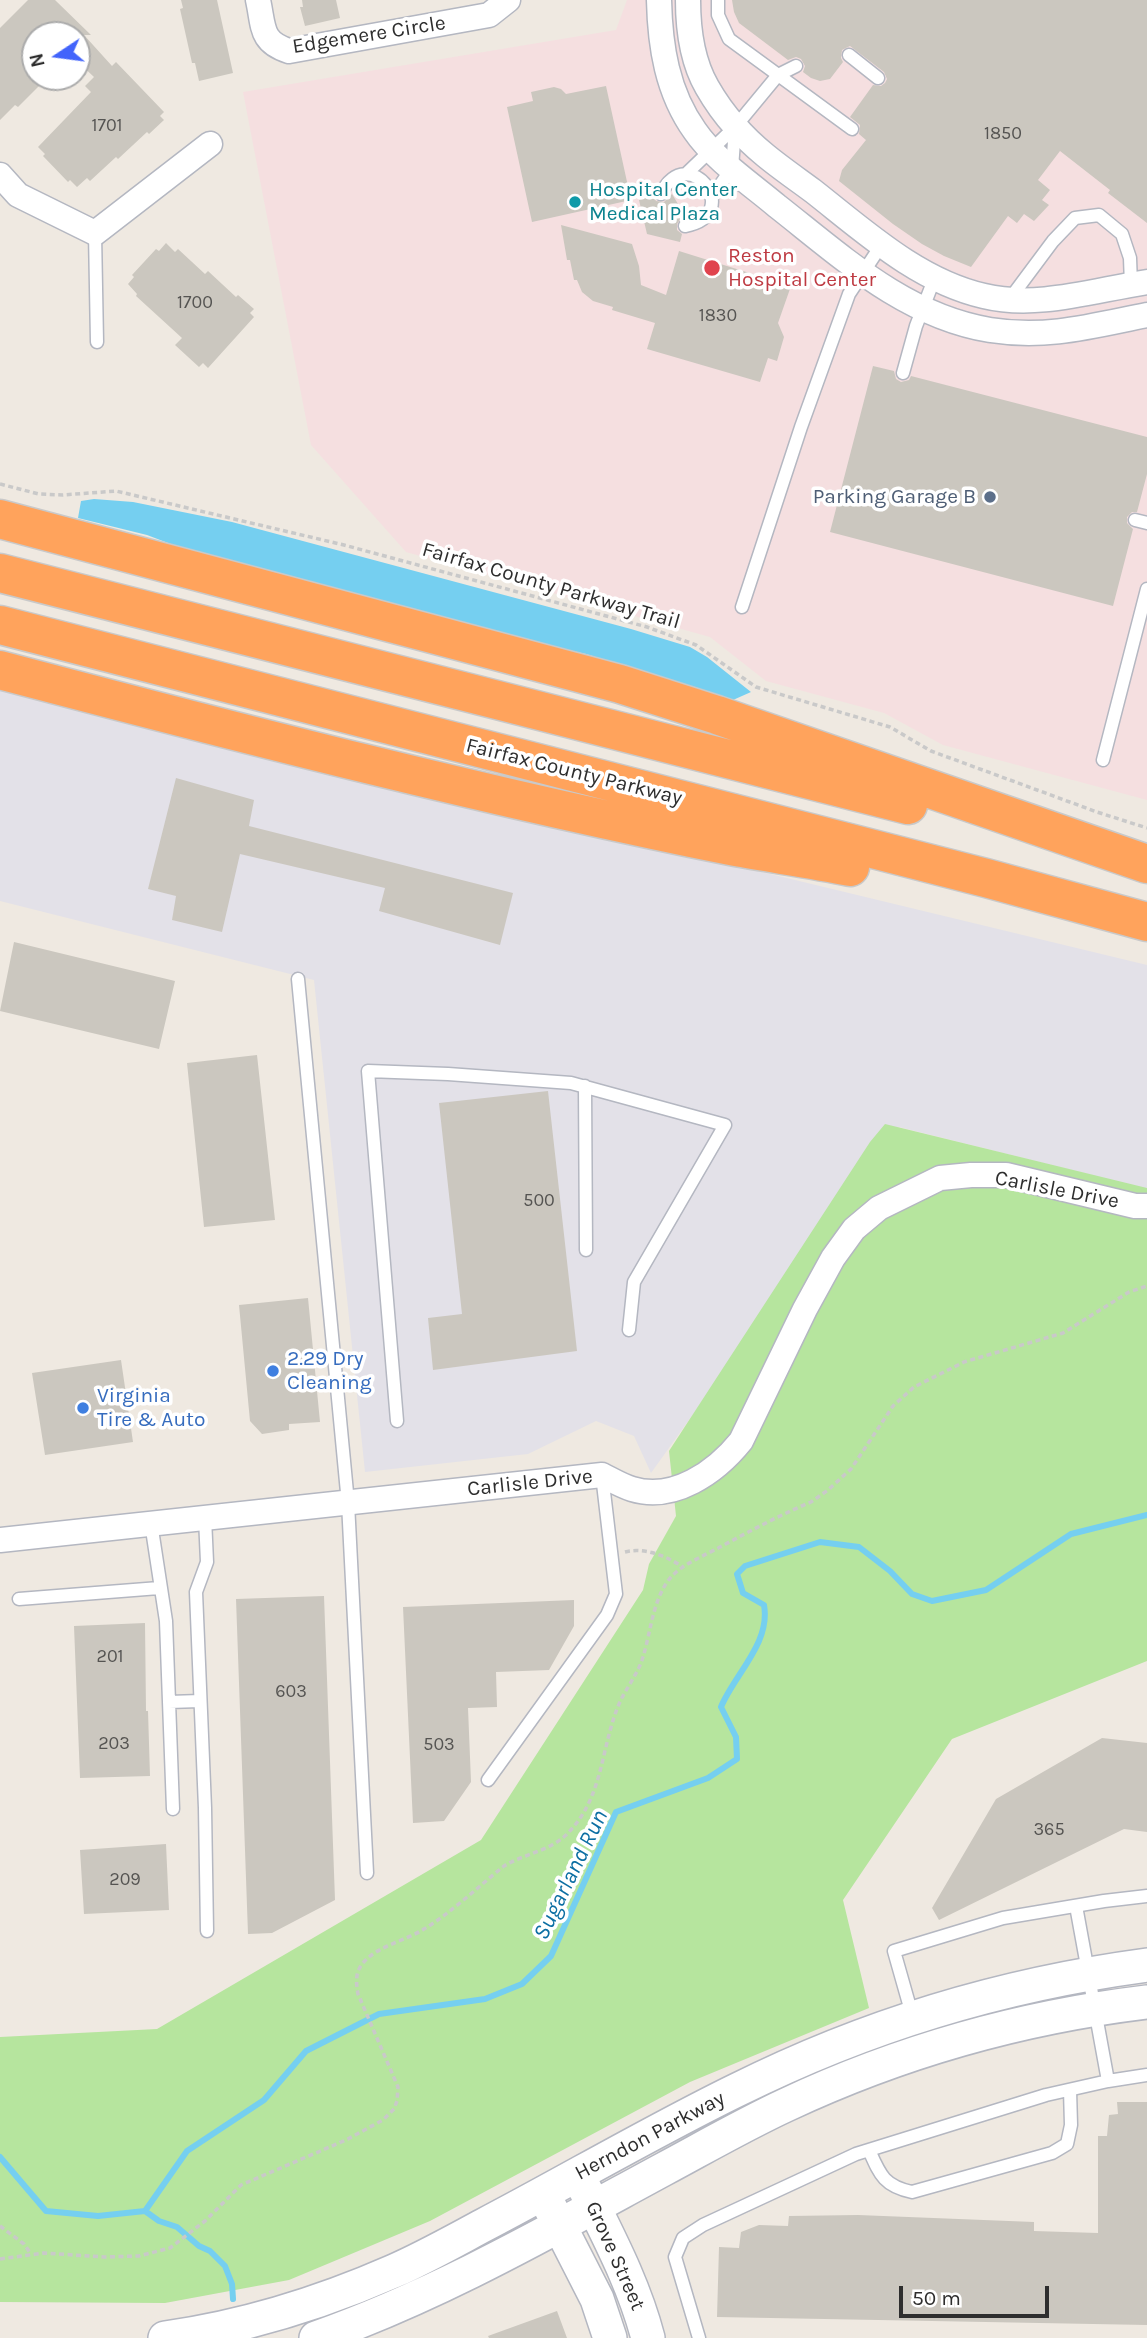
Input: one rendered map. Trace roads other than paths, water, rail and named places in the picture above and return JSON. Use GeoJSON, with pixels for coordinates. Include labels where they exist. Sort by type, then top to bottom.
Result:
{"type":"FeatureCollection","features":[{"type":"Feature","properties":{"kind":"highway"},"geometry":{"type":"LineString","coordinates":[[0,519],[620,684],[729,719],[1147,865]]}},
{"type":"Feature","properties":{"kind":"highway"},"geometry":{"type":"LineString","coordinates":[[0,573],[1147,865]]}},
{"type":"Feature","properties":{"kind":"highway","name":"Fairfax County Parkway"},"geometry":{"type":"LineString","coordinates":[[0,625],[986,878],[1147,923]]}},
{"type":"Feature","properties":{"kind":"highway"},"geometry":{"type":"LineString","coordinates":[[0,670],[364,762],[610,820],[738,847],[1147,923]]}},
{"type":"Feature","properties":{"kind":"highway"},"geometry":{"type":"LineString","coordinates":[[986,878],[1025,869],[1147,897]]}},
{"type":"Feature","properties":{"kind":"main road","name":"Herndon Parkway"},"geometry":{"type":"LineString","coordinates":[[164,2338],[223,2328],[295,2308],[351,2288],[425,2256],[737,2090],[833,2047],[913,2018],[974,2000],[1147,1965]]}},
{"type":"Feature","properties":{"kind":"main road","name":"Herndon Parkway"},"geometry":{"type":"LineString","coordinates":[[316,2338],[438,2289],[753,2121],[846,2079],[950,2043],[1040,2020],[1147,2002]]}},
{"type":"Feature","properties":{"kind":"main road","name":"Grove Street"},"geometry":{"type":"LineString","coordinates":[[579,2175],[640,2307],[648,2338]]}},
{"type":"Feature","properties":{"kind":"main road","name":"Grove Street"},"geometry":{"type":"LineString","coordinates":[[543,2194],[597,2299],[610,2338]]}},
{"type":"Feature","properties":{"kind":"street","name":"Edgemere Circle"},"geometry":{"type":"LineString","coordinates":[[258,0],[267,40],[275,47],[289,51],[489,15],[508,0]]}},
{"type":"Feature","properties":{"kind":"street"},"geometry":{"type":"LineString","coordinates":[[659,0],[663,56],[670,83],[695,132],[732,168],[862,273],[921,309],[987,329],[1021,334],[1049,334],[1147,315]]}},
{"type":"Feature","properties":{"kind":"street"},"geometry":{"type":"LineString","coordinates":[[688,0],[688,24],[699,71],[718,104],[736,127],[765,155],[909,263],[955,287],[1009,300],[1042,300],[1139,284]]}},
{"type":"Feature","properties":{"kind":"street"},"geometry":{"type":"LineString","coordinates":[[0,175],[18,195],[95,233],[210,144]]}},
{"type":"Feature","properties":{"kind":"street","name":"Carlisle Drive"},"geometry":{"type":"LineString","coordinates":[[0,1539],[602,1475],[632,1489],[653,1493],[671,1490],[703,1475],[732,1453],[752,1422],[805,1309],[833,1258],[855,1229],[878,1208],[940,1178],[971,1175],[1006,1175],[1135,1206],[1147,1206]]}},
{"type":"Feature","properties":{"kind":"lane"},"geometry":{"type":"LineString","coordinates":[[718,0],[718,15],[729,39],[852,129]]}},
{"type":"Feature","properties":{"kind":"lane"},"geometry":{"type":"LineString","coordinates":[[849,55],[878,78]]}},
{"type":"Feature","properties":{"kind":"lane"},"geometry":{"type":"LineString","coordinates":[[661,194],[669,181],[686,174],[736,127],[778,75],[796,66]]}},
{"type":"Feature","properties":{"kind":"lane"},"geometry":{"type":"LineString","coordinates":[[712,197],[732,168],[736,127]]}},
{"type":"Feature","properties":{"kind":"lane"},"geometry":{"type":"LineString","coordinates":[[685,226],[702,220],[708,214],[712,197],[703,181],[686,174]]}},
{"type":"Feature","properties":{"kind":"lane"},"geometry":{"type":"LineString","coordinates":[[1009,300],[1074,218],[1100,215],[1122,234],[1139,284]]}},
{"type":"Feature","properties":{"kind":"lane"},"geometry":{"type":"LineString","coordinates":[[95,233],[97,342]]}},
{"type":"Feature","properties":{"kind":"lane"},"geometry":{"type":"LineString","coordinates":[[742,607],[849,294],[883,244]]}},
{"type":"Feature","properties":{"kind":"lane"},"geometry":{"type":"LineString","coordinates":[[903,373],[921,309],[935,277]]}},
{"type":"Feature","properties":{"kind":"lane"},"geometry":{"type":"LineString","coordinates":[[1102,760],[1147,589]]}},
{"type":"Feature","properties":{"kind":"lane"},"geometry":{"type":"LineString","coordinates":[[298,979],[348,1503],[367,1873]]}},
{"type":"Feature","properties":{"kind":"lane"},"geometry":{"type":"LineString","coordinates":[[397,1421],[368,1071],[571,1083],[725,1125],[634,1282],[629,1330]]}},
{"type":"Feature","properties":{"kind":"lane"},"geometry":{"type":"LineString","coordinates":[[585,1086],[586,1250]]}},
{"type":"Feature","properties":{"kind":"lane"},"geometry":{"type":"LineString","coordinates":[[488,1780],[607,1615],[616,1594],[602,1475]]}},
{"type":"Feature","properties":{"kind":"lane"},"geometry":{"type":"LineString","coordinates":[[205,1518],[206,1562],[196,1592],[207,1931]]}},
{"type":"Feature","properties":{"kind":"lane"},"geometry":{"type":"LineString","coordinates":[[151,1523],[166,1621],[173,1809]]}},
{"type":"Feature","properties":{"kind":"lane"},"geometry":{"type":"LineString","coordinates":[[19,1600],[159,1588]]}},
{"type":"Feature","properties":{"kind":"lane"},"geometry":{"type":"LineString","coordinates":[[169,1702],[200,1701]]}},
{"type":"Feature","properties":{"kind":"lane"},"geometry":{"type":"LineString","coordinates":[[913,2018],[894,1951],[1003,1919],[1147,1896]]}},
{"type":"Feature","properties":{"kind":"lane"},"geometry":{"type":"LineString","coordinates":[[1076,1906],[1108,2081]]}},
{"type":"Feature","properties":{"kind":"lane"},"geometry":{"type":"LineString","coordinates":[[699,2338],[675,2257],[683,2238],[715,2219],[856,2154],[1045,2095],[1147,2075]]}},
{"type":"Feature","properties":{"kind":"lane"},"geometry":{"type":"LineString","coordinates":[[869,2150],[880,2176],[896,2189],[912,2192],[1052,2153],[1067,2144],[1071,2125],[1070,2090]]}},
{"type":"Feature","properties":{"kind":"water"},"geometry":{"type":"Polygon","coordinates":[[[94,499],[133,502],[232,522],[631,629],[690,647],[751,692],[733,700],[586,654],[463,626],[197,554],[147,535],[78,518],[81,501],[94,499]]]}},
{"type":"Feature","properties":{"kind":"waterway","name":"Sugarland Run"},"geometry":{"type":"LineString","coordinates":[[0,2157],[46,2211],[98,2216],[145,2211],[187,2151],[264,2100],[306,2051],[379,2014],[485,1999],[522,1984],[551,1956],[616,1812],[708,1778],[737,1759],[736,1737],[721,1707],[757,1646],[765,1619],[764,1605],[743,1593],[737,1574],[745,1566],[820,1542],[859,1547],[890,1571],[912,1594],[932,1601],[986,1590],[1071,1534],[1147,1515]]}},
{"type":"Feature","properties":{"kind":"waterway"},"geometry":{"type":"LineString","coordinates":[[145,2211],[159,2221],[177,2227],[199,2246],[210,2251],[225,2266],[232,2284],[233,2299]]}},
{"type":"Feature","properties":{"kind":"place","name":"Hospital Center Medical Plaza"},"geometry":{"type":"Point","coordinates":[575,202]}},
{"type":"Feature","properties":{"kind":"place","name":"Reston Hospital Center"},"geometry":{"type":"Point","coordinates":[712,268]}},
{"type":"Feature","properties":{"kind":"place","name":"Parking Garage B"},"geometry":{"type":"Point","coordinates":[990,497]}},
{"type":"Feature","properties":{"kind":"place","name":"2.29 Dry Cleaning"},"geometry":{"type":"Point","coordinates":[273,1371]}},
{"type":"Feature","properties":{"kind":"place","name":"Virginia Tire & Auto"},"geometry":{"type":"Point","coordinates":[83,1408]}}]}
